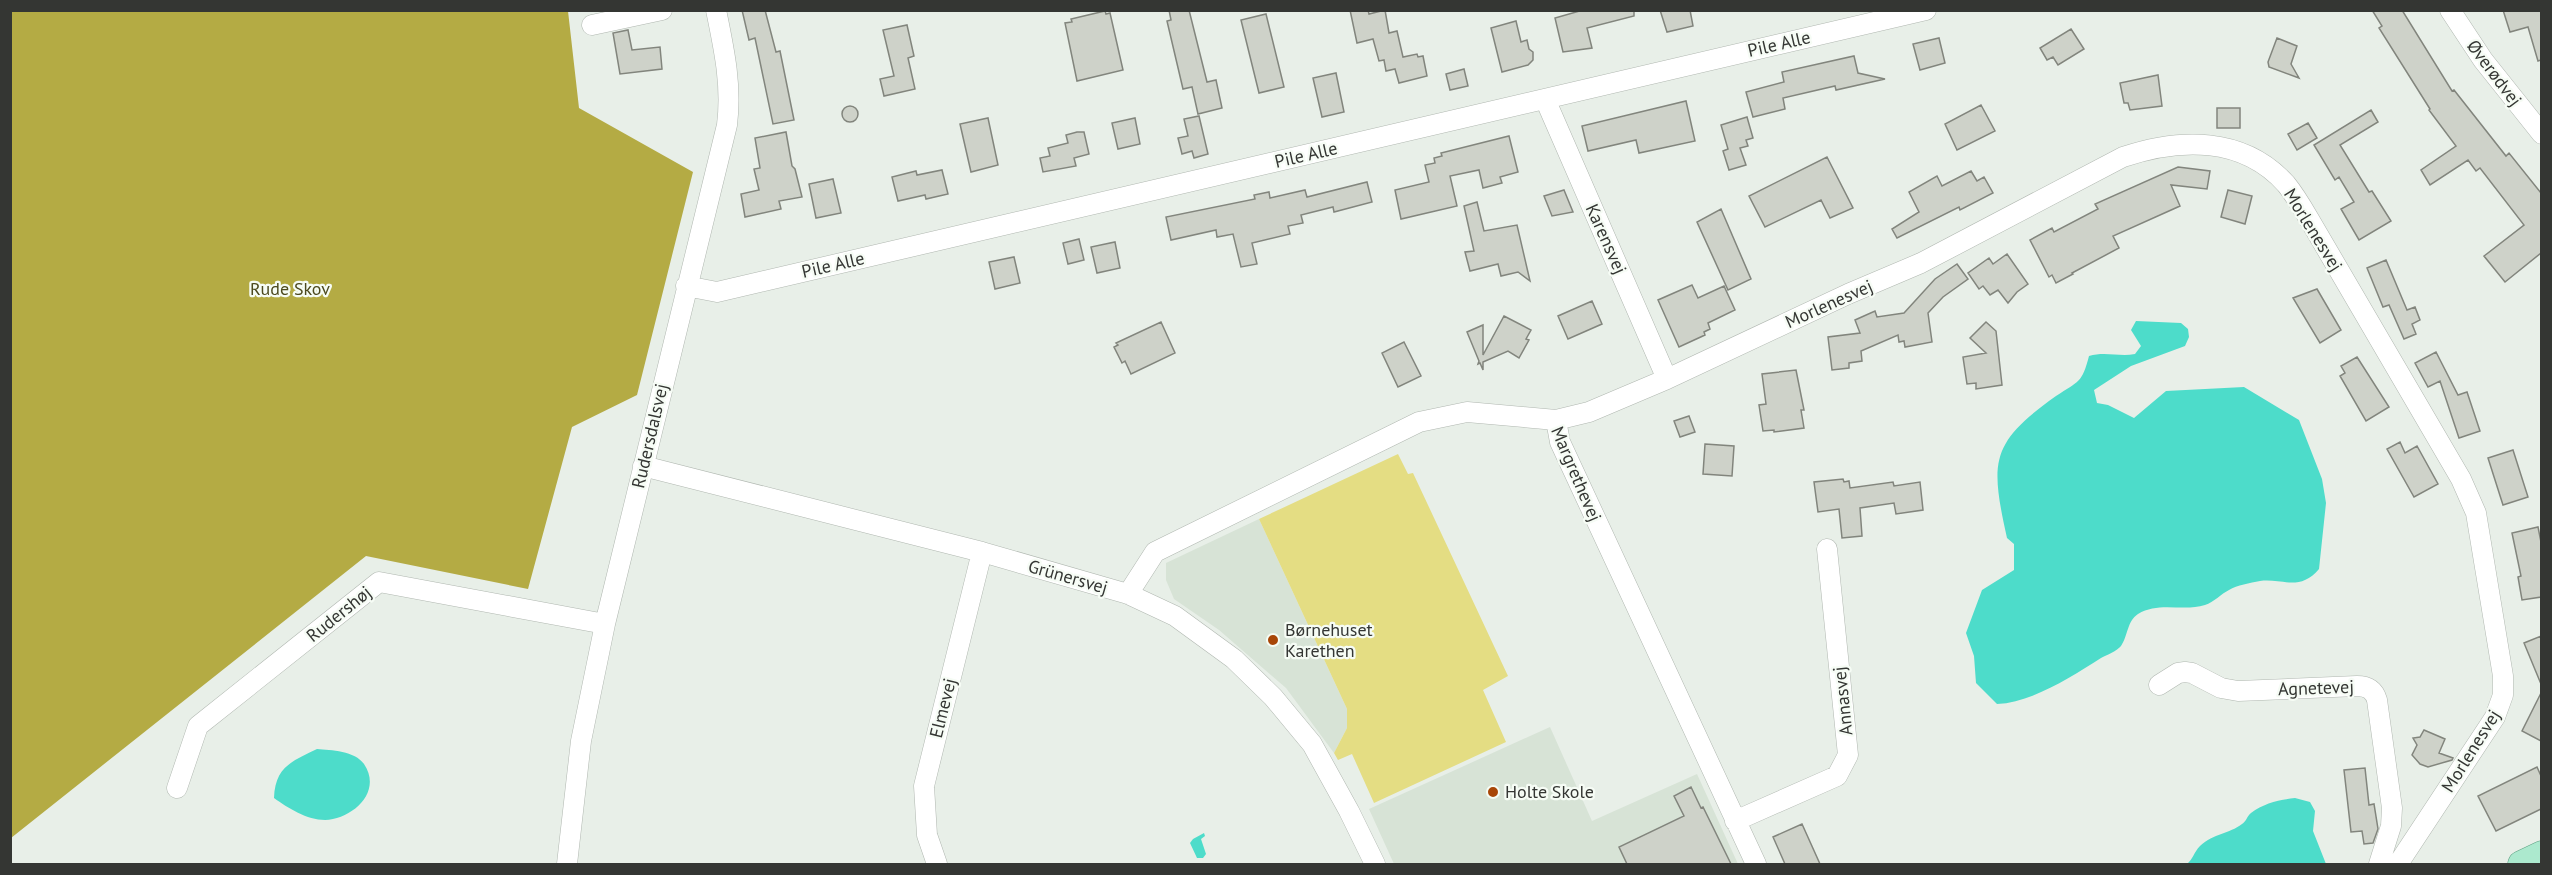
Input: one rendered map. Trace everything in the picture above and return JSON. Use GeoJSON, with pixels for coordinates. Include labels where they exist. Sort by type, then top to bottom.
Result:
{"type":"FeatureCollection","features":[{"type":"Feature","properties":{"kind":"main road"},"geometry":{"type":"LineString","coordinates":[[2521,864],[2541,854]]}},
{"type":"Feature","properties":{"kind":"street"},"geometry":{"type":"LineString","coordinates":[[592,25],[663,10]]}},
{"type":"Feature","properties":{"kind":"street","name":"Rudersdalsvej"},"geometry":{"type":"LineString","coordinates":[[567,864],[580,741],[605,624],[727,124],[730,100],[728,68],[716,10]]}},
{"type":"Feature","properties":{"kind":"street","name":"Øverødvej"},"geometry":{"type":"LineString","coordinates":[[2450,10],[2483,60],[2541,134]]}},
{"type":"Feature","properties":{"kind":"street","name":"Pile Alle"},"geometry":{"type":"LineString","coordinates":[[686,286],[717,292],[1918,11]]}},
{"type":"Feature","properties":{"kind":"street","name":"Karensvej"},"geometry":{"type":"LineString","coordinates":[[1545,99],[1667,379]]}},
{"type":"Feature","properties":{"kind":"street","name":"Morlenesvej"},"geometry":{"type":"LineString","coordinates":[[1556,420],[1589,412],[1667,379],[1848,294],[1922,263],[2124,157],[2165,146],[2200,144],[2238,150],[2258,161],[2286,184],[2309,219],[2461,479],[2476,513],[2480,529],[2502,668],[2501,703],[2495,717],[2398,864]]}},
{"type":"Feature","properties":{"kind":"street","name":"Margrethevej"},"geometry":{"type":"LineString","coordinates":[[1128,594],[1155,552],[1419,422],[1467,412],[1556,420],[1560,442],[1756,864]]}},
{"type":"Feature","properties":{"kind":"street","name":"Grünersvej"},"geometry":{"type":"LineString","coordinates":[[643,466],[982,552],[1128,594],[1175,616],[1224,650],[1273,697],[1312,744],[1375,864]]}},
{"type":"Feature","properties":{"kind":"street","name":"Annasvej"},"geometry":{"type":"LineString","coordinates":[[1735,821],[1837,776],[1848,755],[1827,549]]}},
{"type":"Feature","properties":{"kind":"street","name":"Elmevej"},"geometry":{"type":"LineString","coordinates":[[937,864],[927,835],[924,786],[982,552]]}},
{"type":"Feature","properties":{"kind":"street","name":"Rudershøj"},"geometry":{"type":"LineString","coordinates":[[177,788],[198,726],[379,582],[605,624]]}},
{"type":"Feature","properties":{"kind":"street","name":"Agnetevej"},"geometry":{"type":"LineString","coordinates":[[2159,685],[2178,673],[2185,672],[2192,673],[2221,688],[2238,691],[2357,686],[2370,689],[2377,700],[2392,808],[2391,826],[2379,864]]}},
{"type":"Feature","properties":{"kind":"shaded area"},"geometry":{"type":"Polygon","coordinates":[[[1398,454],[1408,474],[1413,473],[1508,676],[1483,690],[1506,742],[1374,803],[1352,754],[1338,760],[1334,753],[1347,728],[1347,709],[1259,519],[1398,454]]]}},
{"type":"Feature","properties":{"kind":"shaded area","name":"Børnehuset Karethen"},"geometry":{"type":"Polygon","coordinates":[[[1259,519],[1347,709],[1347,728],[1334,753],[1286,688],[1219,630],[1174,599],[1166,580],[1166,563],[1259,519]]]}},
{"type":"Feature","properties":{"kind":"shaded area","name":"Holte Skole"},"geometry":{"type":"Polygon","coordinates":[[[1550,727],[1592,821],[1697,774],[1738,864],[1394,864],[1369,809],[1550,727]]]}},
{"type":"Feature","properties":{"kind":"green space","name":"Rude Skov"},"geometry":{"type":"Polygon","coordinates":[[[11,10],[568,11],[579,108],[693,172],[637,395],[572,427],[528,589],[366,556],[11,838],[11,10]]]}},
{"type":"Feature","properties":{"kind":"water"},"geometry":{"type":"Polygon","coordinates":[[[2136,321],[2181,323],[2188,329],[2189,337],[2185,346],[2131,366],[2094,390],[2097,403],[2108,405],[2134,418],[2166,391],[2244,387],[2299,420],[2322,479],[2326,503],[2319,569],[2312,576],[2298,582],[2260,581],[2240,585],[2211,602],[2197,607],[2163,607],[2146,610],[2134,617],[2121,646],[2114,651],[2038,694],[1997,704],[1976,683],[1974,656],[1966,633],[1982,590],[2014,570],[2014,544],[2007,538],[1998,490],[2000,456],[2007,441],[2018,427],[2034,412],[2082,377],[2089,356],[2135,354],[2141,346],[2131,330],[2136,321]]]}},
{"type":"Feature","properties":{"kind":"water"},"geometry":{"type":"Polygon","coordinates":[[[317,749],[355,756],[364,764],[369,774],[370,784],[367,794],[362,802],[345,815],[325,820],[311,818],[274,798],[278,779],[286,766],[317,749]]]}},
{"type":"Feature","properties":{"kind":"water"},"geometry":{"type":"Polygon","coordinates":[[[2295,798],[2310,802],[2315,811],[2313,831],[2326,864],[2187,864],[2205,842],[2237,827],[2256,810],[2272,802],[2295,798]]]}},
{"type":"Feature","properties":{"kind":"water"},"geometry":{"type":"Polygon","coordinates":[[[1204,833],[1205,836],[1201,839],[1206,854],[1203,858],[1197,858],[1190,843],[1204,833]]]}},
{"type":"Feature","properties":{"kind":"building"},"geometry":{"type":"Polygon","coordinates":[[[742,10],[765,10],[776,52],[780,51],[794,120],[773,124],[755,38],[749,40],[742,10]]]}},
{"type":"Feature","properties":{"kind":"building"},"geometry":{"type":"Polygon","coordinates":[[[1169,10],[1189,10],[1207,82],[1216,80],[1222,108],[1198,114],[1192,87],[1183,89],[1167,21],[1171,20],[1169,10]]]}},
{"type":"Feature","properties":{"kind":"building"},"geometry":{"type":"Polygon","coordinates":[[[1350,10],[1368,10],[1369,14],[1385,10],[1389,33],[1397,31],[1403,57],[1417,54],[1418,57],[1423,56],[1427,76],[1399,83],[1395,69],[1386,71],[1384,60],[1379,61],[1373,39],[1357,43],[1350,10]]]}},
{"type":"Feature","properties":{"kind":"building"},"geometry":{"type":"Polygon","coordinates":[[[1583,10],[1634,10],[1634,16],[1587,28],[1592,48],[1563,52],[1555,18],[1583,10]]]}},
{"type":"Feature","properties":{"kind":"building"},"geometry":{"type":"Polygon","coordinates":[[[1660,10],[1690,10],[1693,26],[1667,32],[1660,10]]]}},
{"type":"Feature","properties":{"kind":"building"},"geometry":{"type":"Polygon","coordinates":[[[2372,10],[2402,10],[2452,91],[2454,90],[2506,156],[2509,153],[2541,193],[2541,253],[2505,282],[2484,256],[2524,225],[2480,168],[2476,171],[2468,160],[2430,185],[2421,170],[2456,146],[2429,110],[2379,28],[2382,26],[2372,10]]]}},
{"type":"Feature","properties":{"kind":"building"},"geometry":{"type":"Polygon","coordinates":[[[2503,10],[2541,10],[2541,60],[2538,61],[2528,27],[2510,32],[2503,10]]]}},
{"type":"Feature","properties":{"kind":"building"},"geometry":{"type":"Polygon","coordinates":[[[1105,11],[1106,14],[1110,13],[1123,70],[1077,81],[1065,23],[1072,22],[1071,19],[1105,11]]]}},
{"type":"Feature","properties":{"kind":"building"},"geometry":{"type":"Polygon","coordinates":[[[1266,14],[1284,87],[1259,93],[1241,20],[1266,14]]]}},
{"type":"Feature","properties":{"kind":"building"},"geometry":{"type":"Polygon","coordinates":[[[1516,21],[1521,42],[1527,40],[1529,49],[1533,52],[1533,60],[1528,65],[1502,72],[1491,28],[1516,21]]]}},
{"type":"Feature","properties":{"kind":"building"},"geometry":{"type":"Polygon","coordinates":[[[907,25],[914,56],[908,58],[915,89],[884,96],[880,79],[894,76],[883,30],[907,25]]]}},
{"type":"Feature","properties":{"kind":"building"},"geometry":{"type":"Polygon","coordinates":[[[2071,29],[2084,49],[2058,65],[2053,57],[2047,60],[2040,48],[2071,29]]]}},
{"type":"Feature","properties":{"kind":"building"},"geometry":{"type":"Polygon","coordinates":[[[628,30],[632,50],[660,47],[662,69],[620,74],[613,33],[628,30]]]}},
{"type":"Feature","properties":{"kind":"building"},"geometry":{"type":"Polygon","coordinates":[[[1939,38],[1945,63],[1920,70],[1913,44],[1939,38]]]}},
{"type":"Feature","properties":{"kind":"building"},"geometry":{"type":"Polygon","coordinates":[[[2277,38],[2297,46],[2291,64],[2299,78],[2269,67],[2268,62],[2277,38]]]}},
{"type":"Feature","properties":{"kind":"building"},"geometry":{"type":"Polygon","coordinates":[[[1854,56],[1858,73],[1885,79],[1836,90],[1835,86],[1783,98],[1785,109],[1753,117],[1746,92],[1784,82],[1782,72],[1854,56]]]}},
{"type":"Feature","properties":{"kind":"building"},"geometry":{"type":"Polygon","coordinates":[[[1464,69],[1468,86],[1450,90],[1446,74],[1464,69]]]}},
{"type":"Feature","properties":{"kind":"building"},"geometry":{"type":"Polygon","coordinates":[[[1336,73],[1344,112],[1322,117],[1313,78],[1336,73]]]}},
{"type":"Feature","properties":{"kind":"building"},"geometry":{"type":"Polygon","coordinates":[[[2158,75],[2162,106],[2130,110],[2128,103],[2124,103],[2120,83],[2158,75]]]}},
{"type":"Feature","properties":{"kind":"building"},"geometry":{"type":"Polygon","coordinates":[[[1686,101],[1695,141],[1639,153],[1636,140],[1588,151],[1582,126],[1686,101]]]}},
{"type":"Feature","properties":{"kind":"building"},"geometry":{"type":"Polygon","coordinates":[[[1981,105],[1995,131],[1957,150],[1945,124],[1981,105]]]}},
{"type":"Feature","properties":{"kind":"building"},"geometry":{"type":"Polygon","coordinates":[[[847,106],[853,106],[858,114],[856,120],[847,122],[842,117],[842,111],[847,106]]]}},
{"type":"Feature","properties":{"kind":"building"},"geometry":{"type":"Polygon","coordinates":[[[2217,108],[2240,108],[2240,128],[2217,128],[2217,108]]]}},
{"type":"Feature","properties":{"kind":"building"},"geometry":{"type":"Polygon","coordinates":[[[2371,110],[2378,122],[2340,145],[2369,192],[2372,191],[2391,221],[2359,240],[2341,209],[2354,202],[2339,177],[2335,180],[2314,145],[2371,110]]]}},
{"type":"Feature","properties":{"kind":"building"},"geometry":{"type":"Polygon","coordinates":[[[1199,116],[1208,154],[1194,158],[1192,151],[1182,154],[1178,138],[1188,136],[1184,119],[1199,116]]]}},
{"type":"Feature","properties":{"kind":"building"},"geometry":{"type":"Polygon","coordinates":[[[1747,117],[1753,138],[1746,140],[1748,146],[1740,148],[1746,165],[1729,170],[1723,151],[1728,149],[1721,125],[1747,117]]]}},
{"type":"Feature","properties":{"kind":"building"},"geometry":{"type":"Polygon","coordinates":[[[988,118],[998,165],[971,172],[960,124],[988,118]]]}},
{"type":"Feature","properties":{"kind":"building"},"geometry":{"type":"Polygon","coordinates":[[[1135,118],[1140,144],[1118,149],[1112,123],[1135,118]]]}},
{"type":"Feature","properties":{"kind":"building"},"geometry":{"type":"Polygon","coordinates":[[[2308,123],[2317,138],[2297,150],[2288,134],[2308,123]]]}},
{"type":"Feature","properties":{"kind":"building"},"geometry":{"type":"Polygon","coordinates":[[[786,132],[792,166],[795,169],[802,197],[779,201],[781,209],[745,217],[741,194],[759,190],[754,169],[760,168],[755,138],[786,132]]]}},
{"type":"Feature","properties":{"kind":"building"},"geometry":{"type":"Polygon","coordinates":[[[1084,132],[1089,154],[1074,158],[1076,166],[1043,172],[1040,158],[1050,156],[1048,148],[1068,143],[1066,135],[1084,132]]]}},
{"type":"Feature","properties":{"kind":"building"},"geometry":{"type":"Polygon","coordinates":[[[1509,136],[1518,172],[1500,177],[1502,183],[1483,188],[1479,170],[1450,176],[1457,206],[1401,219],[1395,190],[1429,182],[1425,165],[1435,163],[1434,158],[1442,156],[1441,153],[1509,136]]]}},
{"type":"Feature","properties":{"kind":"building"},"geometry":{"type":"Polygon","coordinates":[[[1827,157],[1853,208],[1830,218],[1821,200],[1765,227],[1749,196],[1827,157]]]}},
{"type":"Feature","properties":{"kind":"building"},"geometry":{"type":"Polygon","coordinates":[[[2178,167],[2210,171],[2207,189],[2171,185],[2180,206],[2113,236],[2119,248],[2073,274],[2056,283],[2052,275],[2049,277],[2030,240],[2052,228],[2054,232],[2098,209],[2095,204],[2178,167]]]}},
{"type":"Feature","properties":{"kind":"building"},"geometry":{"type":"Polygon","coordinates":[[[942,170],[948,194],[926,199],[925,195],[898,201],[892,177],[916,171],[917,175],[942,170]]]}},
{"type":"Feature","properties":{"kind":"building"},"geometry":{"type":"Polygon","coordinates":[[[1971,171],[1977,181],[1984,177],[1993,193],[1897,238],[1892,229],[1919,212],[1909,192],[1937,176],[1942,186],[1971,171]]]}},
{"type":"Feature","properties":{"kind":"building"},"geometry":{"type":"Polygon","coordinates":[[[833,179],[841,213],[816,218],[809,184],[833,179]]]}},
{"type":"Feature","properties":{"kind":"building"},"geometry":{"type":"Polygon","coordinates":[[[1367,182],[1372,202],[1334,212],[1333,207],[1301,215],[1303,223],[1288,226],[1290,234],[1252,243],[1257,264],[1241,267],[1233,234],[1217,237],[1216,230],[1171,240],[1166,217],[1255,199],[1254,195],[1269,192],[1270,198],[1305,190],[1307,197],[1367,182]]]}},
{"type":"Feature","properties":{"kind":"building"},"geometry":{"type":"Polygon","coordinates":[[[1564,190],[1573,212],[1552,216],[1544,196],[1564,190]]]}},
{"type":"Feature","properties":{"kind":"building"},"geometry":{"type":"Polygon","coordinates":[[[2228,190],[2252,196],[2245,224],[2221,217],[2228,190]]]}},
{"type":"Feature","properties":{"kind":"building"},"geometry":{"type":"Polygon","coordinates":[[[1477,202],[1484,231],[1517,225],[1530,281],[1518,272],[1501,276],[1498,264],[1470,271],[1465,252],[1474,251],[1464,206],[1477,202]]]}},
{"type":"Feature","properties":{"kind":"building"},"geometry":{"type":"Polygon","coordinates":[[[1721,209],[1751,279],[1728,290],[1697,222],[1721,209]]]}},
{"type":"Feature","properties":{"kind":"building"},"geometry":{"type":"Polygon","coordinates":[[[1079,239],[1084,260],[1068,264],[1063,243],[1079,239]]]}},
{"type":"Feature","properties":{"kind":"building"},"geometry":{"type":"Polygon","coordinates":[[[1115,242],[1120,268],[1097,273],[1091,247],[1115,242]]]}},
{"type":"Feature","properties":{"kind":"building"},"geometry":{"type":"Polygon","coordinates":[[[2007,254],[2028,284],[2008,303],[1998,290],[1990,295],[1983,286],[1979,289],[1968,273],[1989,258],[1993,264],[2007,254]]]}},
{"type":"Feature","properties":{"kind":"building"},"geometry":{"type":"Polygon","coordinates":[[[1014,257],[1020,283],[995,289],[989,262],[1014,257]]]}},
{"type":"Feature","properties":{"kind":"building"},"geometry":{"type":"Polygon","coordinates":[[[2386,260],[2407,310],[2415,307],[2420,320],[2412,324],[2416,334],[2404,339],[2389,305],[2383,307],[2367,268],[2386,260]]]}},
{"type":"Feature","properties":{"kind":"building"},"geometry":{"type":"Polygon","coordinates":[[[1957,264],[1968,279],[1943,297],[1928,313],[1932,342],[1905,347],[1904,341],[1899,342],[1898,335],[1861,351],[1862,361],[1849,363],[1849,368],[1832,370],[1828,337],[1860,333],[1855,320],[1875,311],[1877,317],[1904,313],[1935,279],[1957,264]]]}},
{"type":"Feature","properties":{"kind":"building"},"geometry":{"type":"Polygon","coordinates":[[[1692,285],[1698,298],[1724,286],[1735,310],[1708,323],[1710,329],[1704,332],[1705,335],[1679,347],[1658,300],[1692,285]]]}},
{"type":"Feature","properties":{"kind":"building"},"geometry":{"type":"Polygon","coordinates":[[[2317,289],[2341,330],[2320,343],[2293,298],[2317,289]]]}},
{"type":"Feature","properties":{"kind":"building"},"geometry":{"type":"Polygon","coordinates":[[[1592,301],[1602,324],[1568,339],[1558,316],[1592,301]]]}},
{"type":"Feature","properties":{"kind":"building"},"geometry":{"type":"Polygon","coordinates":[[[1504,316],[1531,330],[1526,339],[1529,340],[1519,358],[1508,351],[1483,362],[1483,370],[1480,363],[1478,364],[1479,361],[1467,332],[1483,325],[1483,355],[1504,316]]]}},
{"type":"Feature","properties":{"kind":"building"},"geometry":{"type":"Polygon","coordinates":[[[1161,322],[1175,353],[1131,374],[1125,361],[1122,363],[1114,347],[1118,345],[1116,343],[1161,322]]]}},
{"type":"Feature","properties":{"kind":"building"},"geometry":{"type":"Polygon","coordinates":[[[1986,322],[1996,331],[2002,385],[1976,389],[1976,383],[1967,384],[1963,357],[1986,353],[1970,338],[1986,322]]]}},
{"type":"Feature","properties":{"kind":"building"},"geometry":{"type":"Polygon","coordinates":[[[1404,342],[1421,376],[1398,387],[1382,353],[1404,342]]]}},
{"type":"Feature","properties":{"kind":"building"},"geometry":{"type":"Polygon","coordinates":[[[2436,352],[2458,395],[2467,392],[2480,431],[2459,438],[2440,381],[2428,387],[2415,363],[2436,352]]]}},
{"type":"Feature","properties":{"kind":"building"},"geometry":{"type":"Polygon","coordinates":[[[2357,357],[2389,407],[2366,421],[2340,376],[2345,373],[2341,366],[2357,357]]]}},
{"type":"Feature","properties":{"kind":"building"},"geometry":{"type":"Polygon","coordinates":[[[1796,370],[1804,410],[1801,410],[1804,428],[1774,432],[1774,430],[1763,431],[1759,405],[1766,404],[1762,374],[1796,370]]]}},
{"type":"Feature","properties":{"kind":"building"},"geometry":{"type":"Polygon","coordinates":[[[1689,416],[1695,432],[1680,437],[1674,421],[1689,416]]]}},
{"type":"Feature","properties":{"kind":"building"},"geometry":{"type":"Polygon","coordinates":[[[2400,442],[2405,453],[2417,446],[2438,484],[2414,497],[2387,449],[2400,442]]]}},
{"type":"Feature","properties":{"kind":"building"},"geometry":{"type":"Polygon","coordinates":[[[1705,444],[1734,446],[1732,476],[1703,474],[1705,444]]]}},
{"type":"Feature","properties":{"kind":"building"},"geometry":{"type":"Polygon","coordinates":[[[2513,450],[2528,497],[2503,505],[2488,458],[2513,450]]]}},
{"type":"Feature","properties":{"kind":"building"},"geometry":{"type":"Polygon","coordinates":[[[1843,479],[1844,482],[1849,481],[1850,488],[1893,482],[1894,486],[1920,482],[1923,510],[1896,514],[1894,503],[1860,508],[1862,536],[1842,538],[1839,509],[1818,512],[1814,482],[1843,479]]]}},
{"type":"Feature","properties":{"kind":"building"},"geometry":{"type":"Polygon","coordinates":[[[2538,527],[2541,542],[2541,597],[2522,600],[2518,577],[2521,576],[2512,533],[2538,527]]]}},
{"type":"Feature","properties":{"kind":"building"},"geometry":{"type":"Polygon","coordinates":[[[2541,636],[2541,684],[2524,643],[2541,636]]]}},
{"type":"Feature","properties":{"kind":"building"},"geometry":{"type":"Polygon","coordinates":[[[2541,693],[2541,741],[2522,731],[2541,693]]]}},
{"type":"Feature","properties":{"kind":"building"},"geometry":{"type":"Polygon","coordinates":[[[2424,730],[2445,739],[2439,753],[2453,758],[2452,760],[2428,767],[2420,764],[2412,755],[2417,745],[2413,738],[2420,737],[2424,730]]]}},
{"type":"Feature","properties":{"kind":"building"},"geometry":{"type":"Polygon","coordinates":[[[2537,767],[2541,776],[2541,809],[2496,831],[2478,796],[2537,767]]]}},
{"type":"Feature","properties":{"kind":"building"},"geometry":{"type":"Polygon","coordinates":[[[2365,768],[2369,805],[2374,804],[2378,829],[2373,843],[2364,844],[2362,831],[2351,832],[2344,770],[2365,768]]]}},
{"type":"Feature","properties":{"kind":"building"},"geometry":{"type":"Polygon","coordinates":[[[1691,787],[1731,864],[1627,864],[1619,847],[1684,816],[1674,796],[1691,787]]]}},
{"type":"Feature","properties":{"kind":"building"},"geometry":{"type":"Polygon","coordinates":[[[1802,824],[1820,864],[1785,864],[1773,837],[1802,824]]]}},
{"type":"Feature","properties":{"kind":"place","name":"Børnehuset Karethen"},"geometry":{"type":"Point","coordinates":[1273,640]}},
{"type":"Feature","properties":{"kind":"place","name":"Holte Skole"},"geometry":{"type":"Point","coordinates":[1493,792]}}]}
